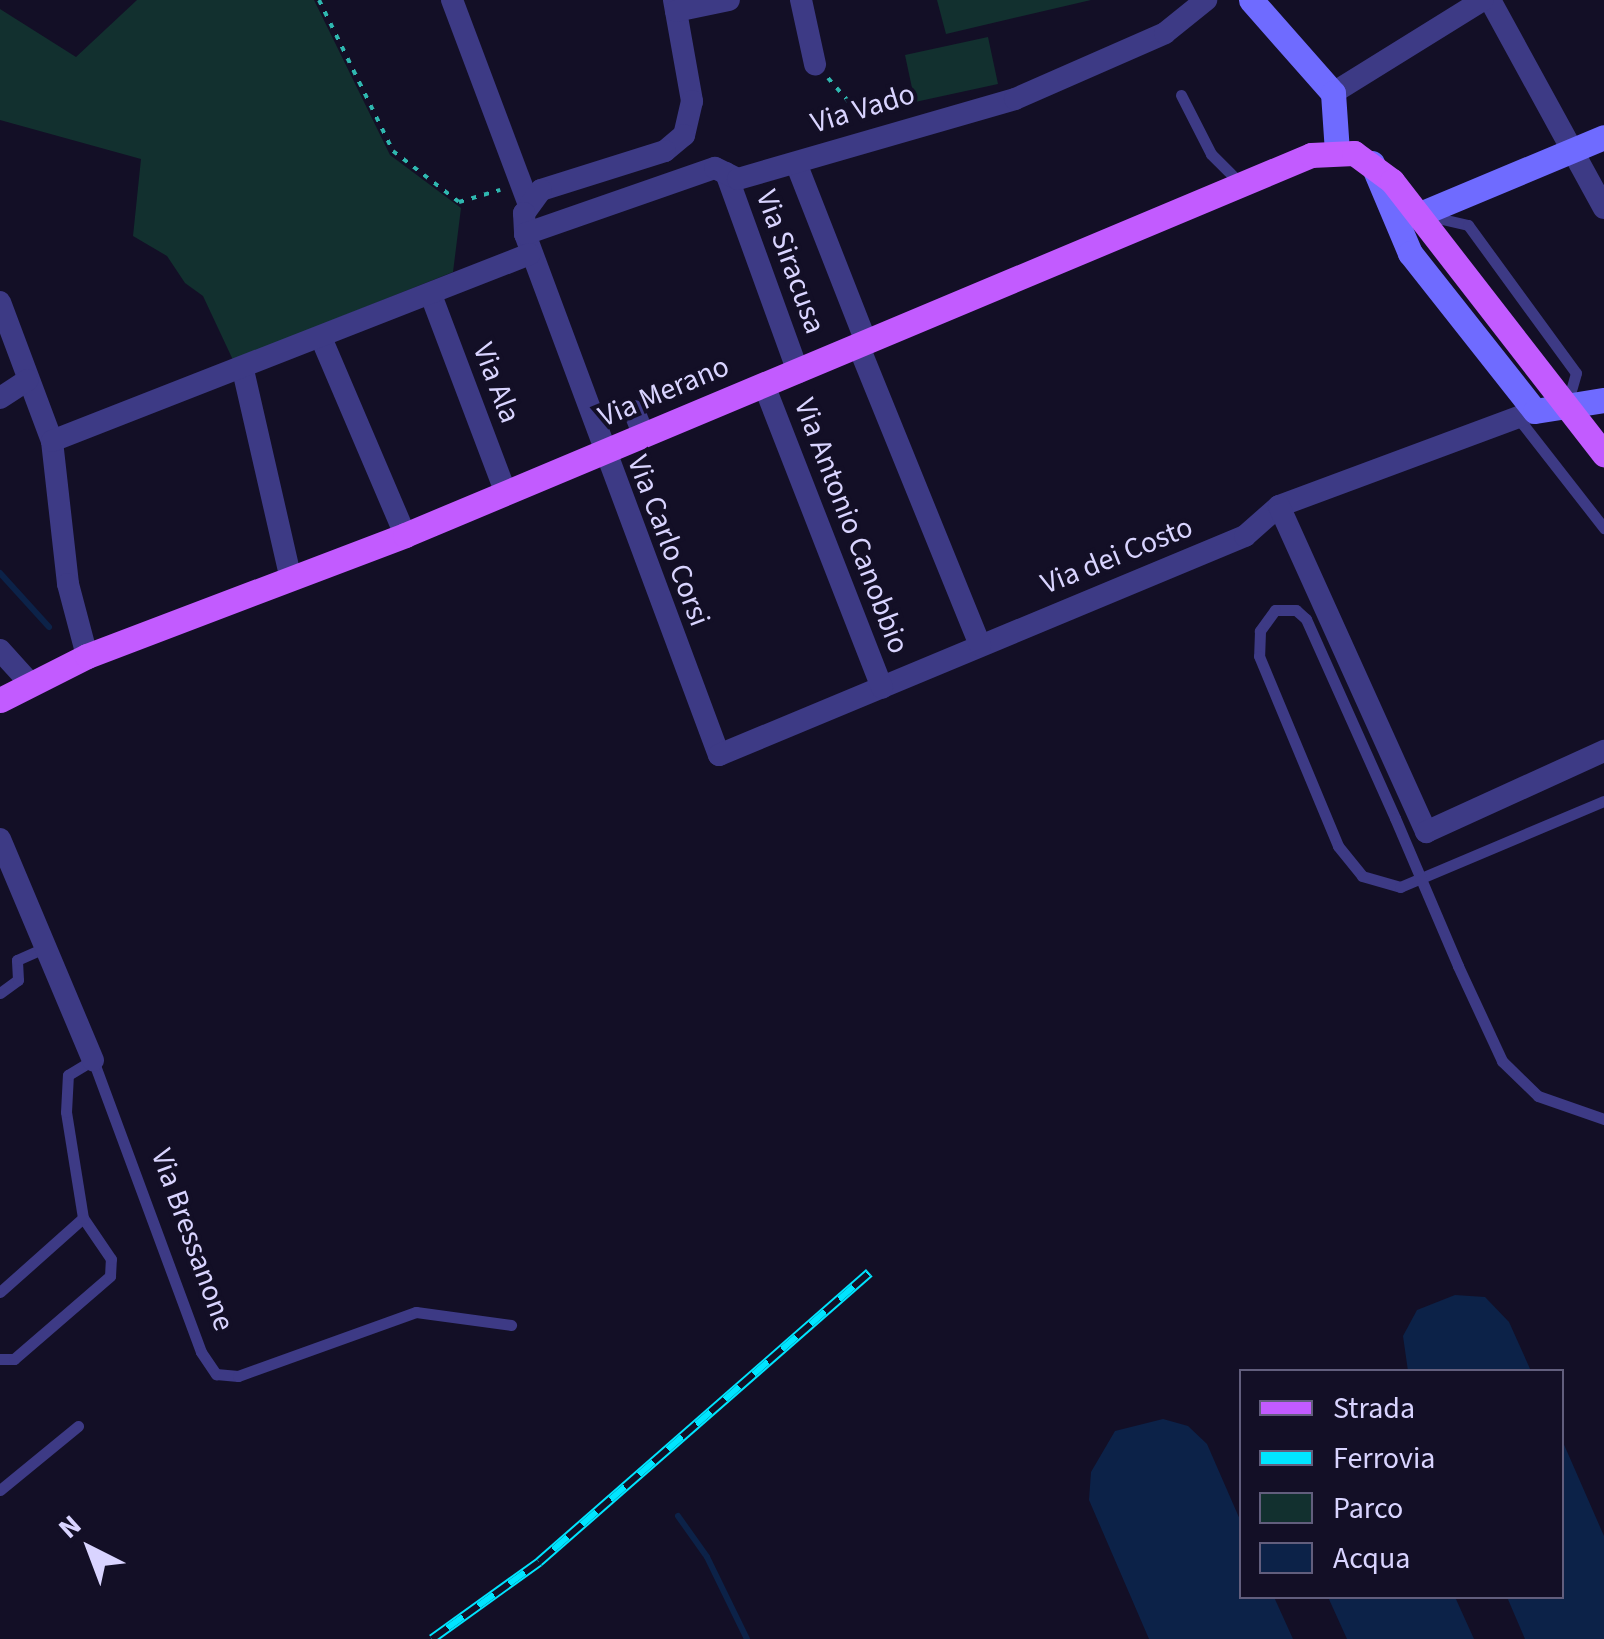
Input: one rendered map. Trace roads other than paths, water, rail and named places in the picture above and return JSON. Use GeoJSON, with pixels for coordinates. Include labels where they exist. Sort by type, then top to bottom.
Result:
{"type":"FeatureCollection","features":[{"type":"Feature","properties":{"kind":"main road","name":"Via Merano"},"geometry":{"type":"LineString","coordinates":[[0,700],[87,656],[405,535],[1311,156],[1354,156]]}},
{"type":"Feature","properties":{"kind":"main road"},"geometry":{"type":"LineString","coordinates":[[1354,156],[1420,214],[1604,454]]}},
{"type":"Feature","properties":{"kind":"street"},"geometry":{"type":"LineString","coordinates":[[452,0],[523,193],[528,244]]}},
{"type":"Feature","properties":{"kind":"street"},"geometry":{"type":"LineString","coordinates":[[523,193],[665,151],[684,135],[692,101],[675,6],[729,0]]}},
{"type":"Feature","properties":{"kind":"street"},"geometry":{"type":"LineString","coordinates":[[801,0],[814,64]]}},
{"type":"Feature","properties":{"kind":"street","name":"Via Vado"},"geometry":{"type":"LineString","coordinates":[[52,440],[322,340],[430,295],[528,244],[715,168],[738,178],[1014,99],[1165,33],[1206,0]]}},
{"type":"Feature","properties":{"kind":"street"},"geometry":{"type":"LineString","coordinates":[[1251,0],[1334,92],[1354,156],[1410,253],[1525,413],[1604,400]]}},
{"type":"Feature","properties":{"kind":"street"},"geometry":{"type":"LineString","coordinates":[[1334,92],[1481,1],[1604,208]]}},
{"type":"Feature","properties":{"kind":"street"},"geometry":{"type":"LineString","coordinates":[[1420,214],[1604,137]]}},
{"type":"Feature","properties":{"kind":"street"},"geometry":{"type":"LineString","coordinates":[[796,163],[980,645]]}},
{"type":"Feature","properties":{"kind":"street","name":"Via Siracusa"},"geometry":{"type":"LineString","coordinates":[[726,173],[798,372]]}},
{"type":"Feature","properties":{"kind":"street","name":"Via Carlo Corsi"},"geometry":{"type":"LineString","coordinates":[[528,244],[601,453],[719,755]]}},
{"type":"Feature","properties":{"kind":"street","name":"Via Ala"},"geometry":{"type":"LineString","coordinates":[[430,295],[506,493]]}},
{"type":"Feature","properties":{"kind":"street"},"geometry":{"type":"LineString","coordinates":[[0,302],[52,440],[68,584],[87,656]]}},
{"type":"Feature","properties":{"kind":"street"},"geometry":{"type":"LineString","coordinates":[[322,340],[405,535]]}},
{"type":"Feature","properties":{"kind":"street"},"geometry":{"type":"LineString","coordinates":[[242,370],[290,580]]}},
{"type":"Feature","properties":{"kind":"street"},"geometry":{"type":"LineString","coordinates":[[0,398],[28,380]]}},
{"type":"Feature","properties":{"kind":"street","name":"Via Antonio Canobbio"},"geometry":{"type":"LineString","coordinates":[[764,385],[882,688]]}},
{"type":"Feature","properties":{"kind":"street"},"geometry":{"type":"LineString","coordinates":[[634,411],[644,436]]}},
{"type":"Feature","properties":{"kind":"street","name":"Via dei Costo"},"geometry":{"type":"LineString","coordinates":[[719,755],[1245,536],[1279,506],[1525,413]]}},
{"type":"Feature","properties":{"kind":"street"},"geometry":{"type":"LineString","coordinates":[[1279,506],[1426,832],[1604,751]]}},
{"type":"Feature","properties":{"kind":"street"},"geometry":{"type":"LineString","coordinates":[[0,650],[29,682]]}},
{"type":"Feature","properties":{"kind":"street","name":"Via Bressanone"},"geometry":{"type":"LineString","coordinates":[[0,839],[50,945],[93,1060]]}},
{"type":"Feature","properties":{"kind":"lane"},"geometry":{"type":"LineString","coordinates":[[1181,95],[1210,154],[1244,187]]}},
{"type":"Feature","properties":{"kind":"lane"},"geometry":{"type":"LineString","coordinates":[[1525,413],[1604,528]]}},
{"type":"Feature","properties":{"kind":"lane"},"geometry":{"type":"LineString","coordinates":[[1604,801],[1400,887],[1362,876],[1338,846],[1258,656],[1260,630],[1276,610],[1296,610],[1306,619],[1394,818],[1458,966],[1502,1061],[1538,1096],[1604,1120]]}},
{"type":"Feature","properties":{"kind":"lane"},"geometry":{"type":"LineString","coordinates":[[0,993],[18,980],[17,960],[50,945]]}},
{"type":"Feature","properties":{"kind":"lane"},"geometry":{"type":"LineString","coordinates":[[0,1359],[14,1359],[110,1276],[110,1259],[83,1218],[71,1165],[68,1076],[93,1060]]}},
{"type":"Feature","properties":{"kind":"lane","name":"Via Bressanone"},"geometry":{"type":"LineString","coordinates":[[93,1060],[201,1352],[216,1374],[238,1376],[416,1312],[511,1325]]}},
{"type":"Feature","properties":{"kind":"lane"},"geometry":{"type":"LineString","coordinates":[[0,1292],[83,1218]]}},
{"type":"Feature","properties":{"kind":"lane"},"geometry":{"type":"LineString","coordinates":[[0,1490],[78,1426]]}},
{"type":"Feature","properties":{"kind":"water"},"geometry":{"type":"Polygon","coordinates":[[[1455,1295],[1485,1297],[1509,1322],[1530,1369],[1408,1369],[1403,1336],[1417,1310],[1455,1295]]]}},
{"type":"Feature","properties":{"kind":"water"},"geometry":{"type":"Polygon","coordinates":[[[1163,1419],[1188,1426],[1207,1444],[1239,1517],[1239,1599],[1275,1599],[1293,1639],[1149,1639],[1089,1500],[1091,1472],[1115,1431],[1163,1419]]]}},
{"type":"Feature","properties":{"kind":"water"},"geometry":{"type":"Polygon","coordinates":[[[1564,1445],[1604,1536],[1604,1639],[1525,1639],[1508,1599],[1564,1599],[1564,1445]]]}},
{"type":"Feature","properties":{"kind":"water"},"geometry":{"type":"Polygon","coordinates":[[[1329,1599],[1456,1599],[1474,1639],[1347,1639],[1329,1599]]]}},
{"type":"Feature","properties":{"kind":"waterway"},"geometry":{"type":"LineString","coordinates":[[0,573],[49,627]]}},
{"type":"Feature","properties":{"kind":"waterway"},"geometry":{"type":"LineString","coordinates":[[678,1516],[707,1557],[747,1639]]}},
{"type":"Feature","properties":{"kind":"railway"},"geometry":{"type":"LineString","coordinates":[[432,1639],[539,1562],[869,1273]]}}]}
